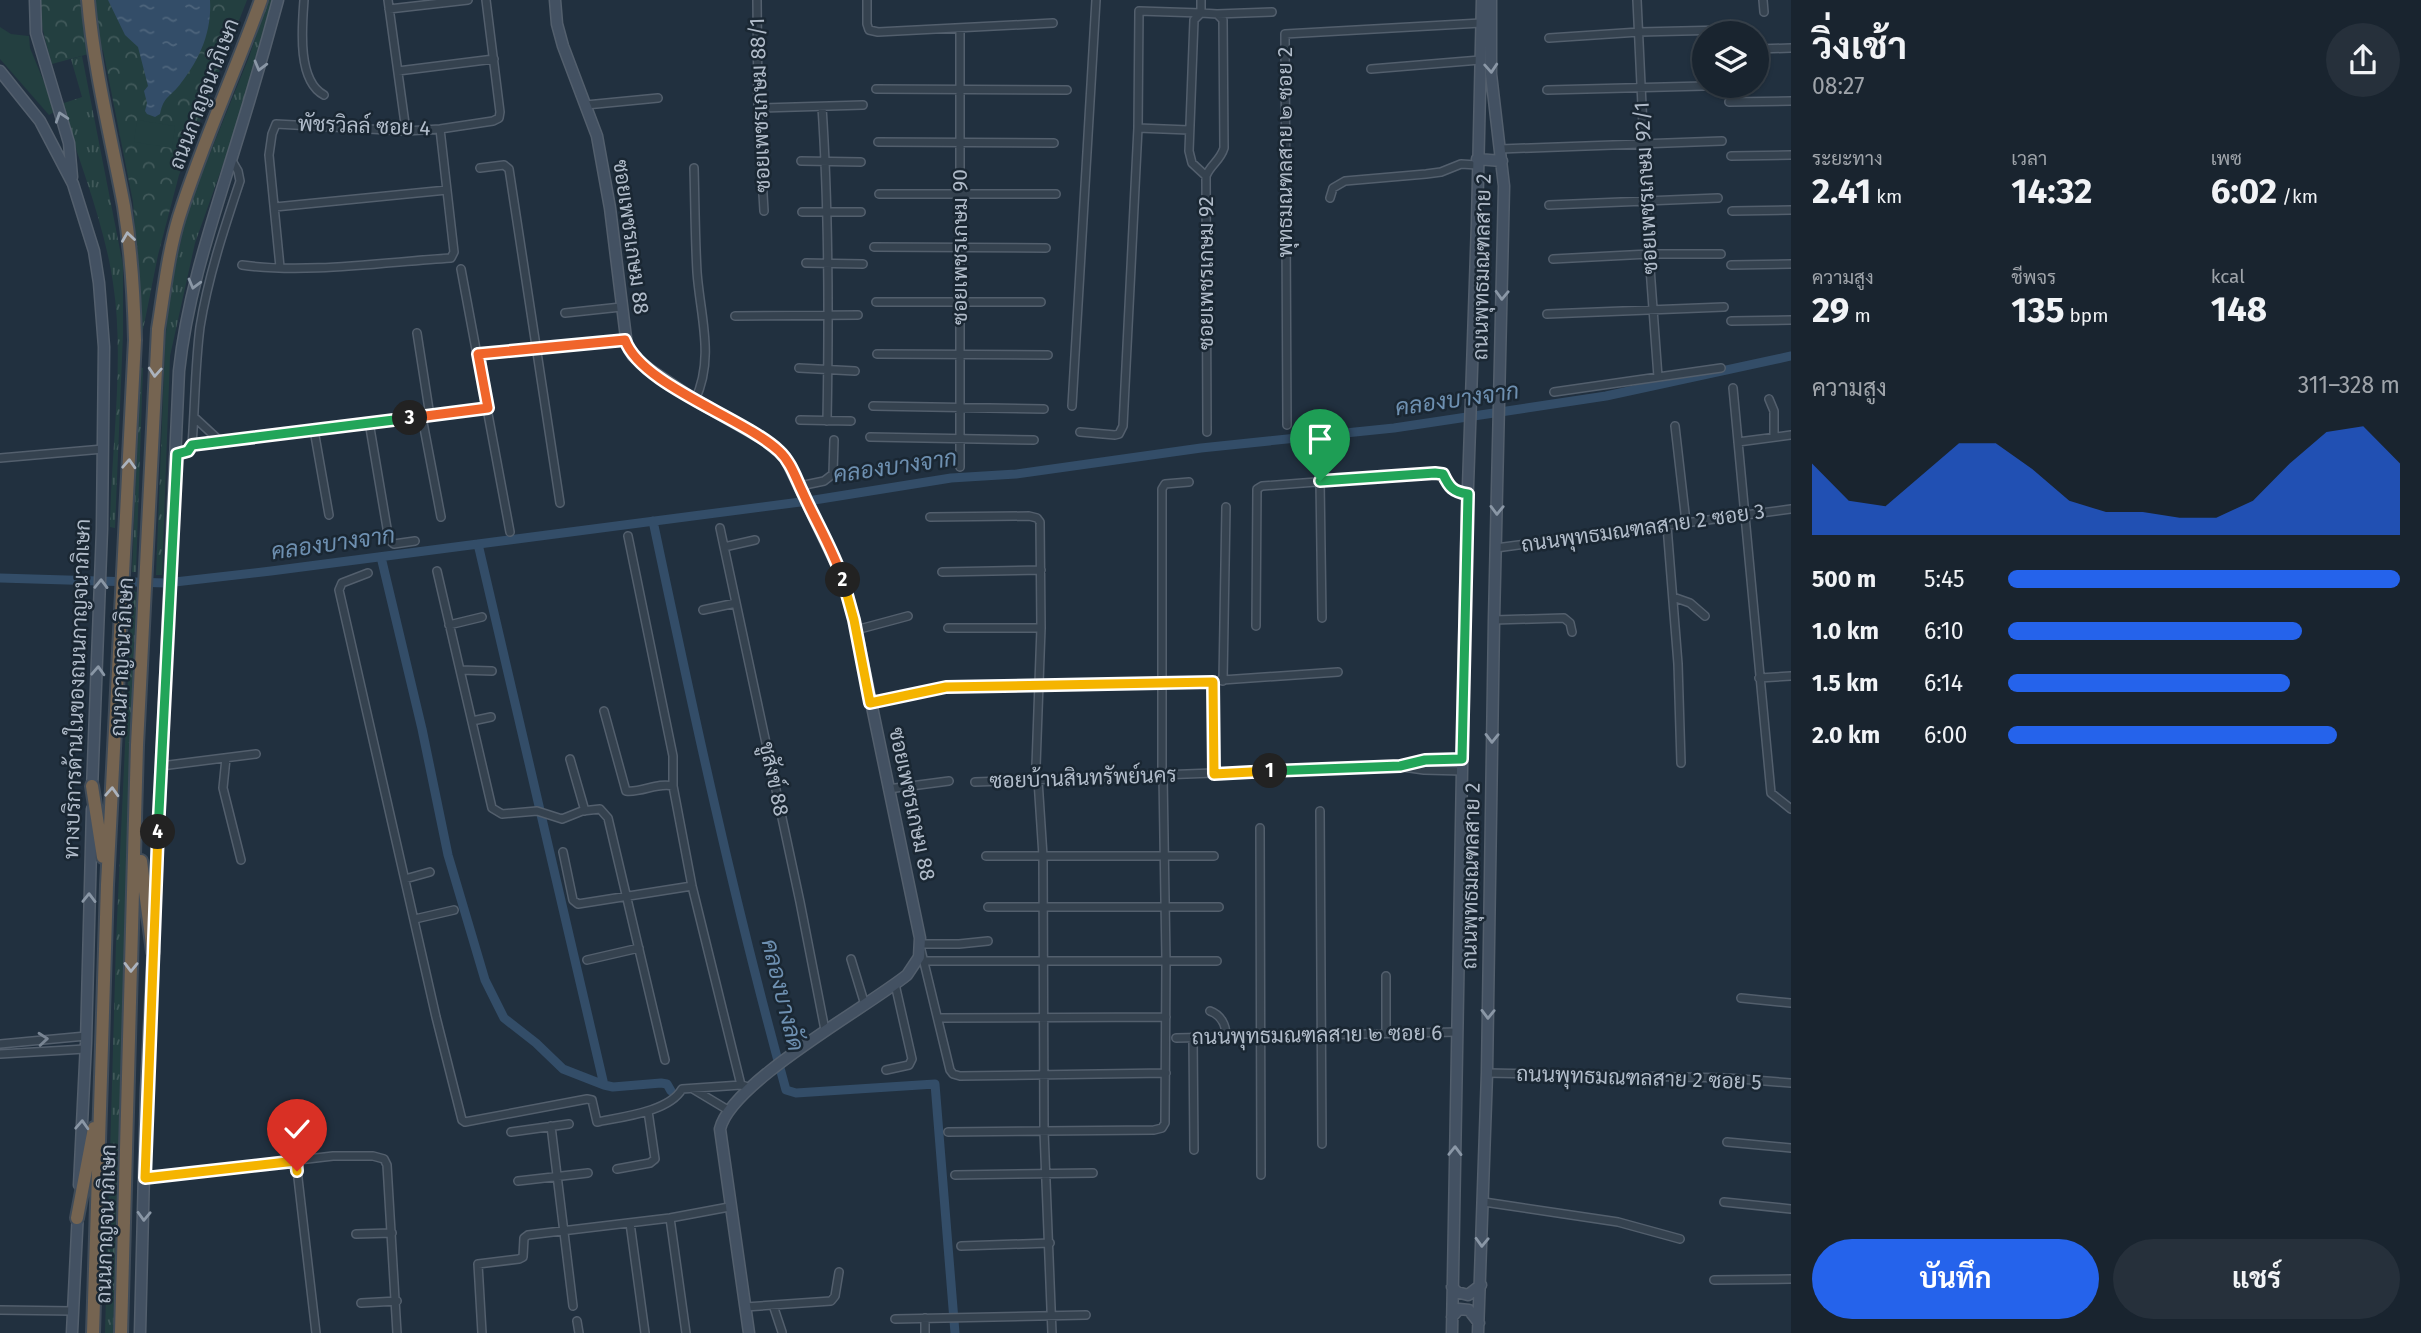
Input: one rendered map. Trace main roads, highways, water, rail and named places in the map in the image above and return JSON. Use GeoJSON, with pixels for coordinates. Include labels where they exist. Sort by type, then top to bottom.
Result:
{"type":"FeatureCollection","features":[{"type":"Feature","properties":{"kind":"highway","name":"ถนนกาญจนาภิเษก"},"geometry":{"type":"LineString","coordinates":[[88,0],[96,67],[124,208],[134,301],[135,340],[107,885],[93,1333]]}},
{"type":"Feature","properties":{"kind":"highway","name":"ถนนกาญจนาภิเษก"},"geometry":{"type":"LineString","coordinates":[[121,1333],[136,826],[158,329],[178,220],[214,116],[261,0]]}},
{"type":"Feature","properties":{"kind":"highway"},"geometry":{"type":"LineString","coordinates":[[92,786],[107,885]]}},
{"type":"Feature","properties":{"kind":"highway"},"geometry":{"type":"LineString","coordinates":[[136,826],[153,952]]}},
{"type":"Feature","properties":{"kind":"highway"},"geometry":{"type":"LineString","coordinates":[[77,1218],[100,1097]]}},
{"type":"Feature","properties":{"kind":"main road"},"geometry":{"type":"LineString","coordinates":[[35,0],[36,33],[69,143],[73,184]]}},
{"type":"Feature","properties":{"kind":"main road"},"geometry":{"type":"LineString","coordinates":[[139,1333],[161,766],[182,338],[187,309],[212,218],[278,0]]}},
{"type":"Feature","properties":{"kind":"main road","name":"ซอยเพชรเกษม 88"},"geometry":{"type":"LineString","coordinates":[[555,0],[557,24],[563,46],[597,136],[602,160],[625,340],[633,356],[695,400],[777,449],[785,457],[842,576],[856,630],[920,946],[915,967],[895,984],[787,1058],[752,1087],[722,1118],[720,1129],[729,1207],[749,1333]]}},
{"type":"Feature","properties":{"kind":"main road","name":"ถนนพุทธมณฑลสาย 2"},"geometry":{"type":"LineString","coordinates":[[1452,1333],[1461,771],[1482,0]]}},
{"type":"Feature","properties":{"kind":"main road","name":"ถนนพุทธมณฑลสาย 2"},"geometry":{"type":"LineString","coordinates":[[1478,1328],[1488,1073],[1493,620],[1504,186],[1491,74],[1491,0]]}},
{"type":"Feature","properties":{"kind":"main road","name":"ทางบริการด้านในของถนนกาญจนาภิเษก"},"geometry":{"type":"LineString","coordinates":[[0,71],[40,121],[73,184],[94,251],[104,347],[99,638],[92,786],[86,1036],[72,1333]]}},
{"type":"Feature","properties":{"kind":"main road"},"geometry":{"type":"LineString","coordinates":[[1477,162],[1502,161]]}},
{"type":"Feature","properties":{"kind":"main road"},"geometry":{"type":"LineString","coordinates":[[1452,1287],[1457,1292],[1468,1295],[1481,1286]]}},
{"type":"Feature","properties":{"kind":"main road"},"geometry":{"type":"LineString","coordinates":[[1452,1318],[1459,1309],[1472,1311],[1478,1328]]}},
{"type":"Feature","properties":{"kind":"water"},"geometry":{"type":"Polygon","coordinates":[[[108,0],[210,0],[207,34],[199,54],[188,74],[166,100],[160,114],[155,117],[145,111],[147,103],[144,91],[148,86],[138,47],[125,35],[108,0]]]}},
{"type":"Feature","properties":{"kind":"waterway","name":"คลองบางจาก"},"geometry":{"type":"LineString","coordinates":[[0,578],[166,583],[271,571],[808,501],[951,478],[1016,474],[1201,448],[1394,428],[1606,396],[1791,356]]}},
{"type":"Feature","properties":{"kind":"waterway","name":"คลองบางลัด"},"geometry":{"type":"LineString","coordinates":[[653,521],[732,877],[786,1090],[796,1093],[935,1084],[955,1333]]}},
{"type":"Feature","properties":{"kind":"waterway"},"geometry":{"type":"LineString","coordinates":[[478,544],[604,1085],[613,1087],[661,1083],[667,1084],[671,1091]]}},
{"type":"Feature","properties":{"kind":"waterway"},"geometry":{"type":"LineString","coordinates":[[381,557],[422,729],[448,855],[485,980],[504,1018],[563,1069],[604,1085]]}}]}
